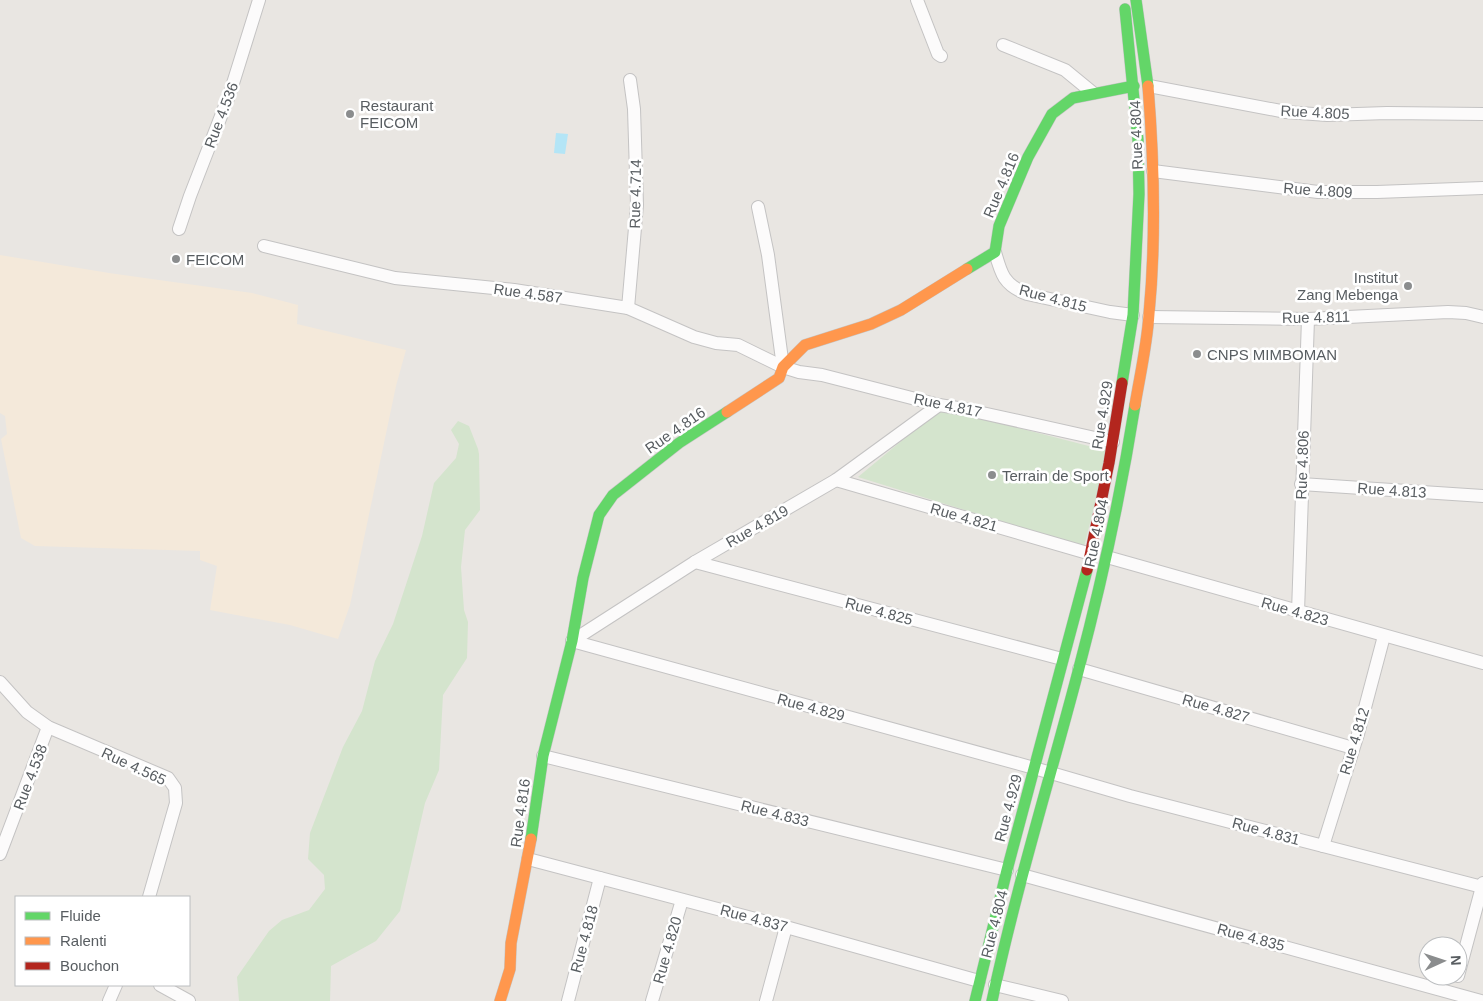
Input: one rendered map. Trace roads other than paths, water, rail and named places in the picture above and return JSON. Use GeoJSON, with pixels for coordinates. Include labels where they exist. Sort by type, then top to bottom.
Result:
{"type":"FeatureCollection","features":[{"type":"Feature","properties":{"kind":"main road","name":"Rue 4.929"},"geometry":{"type":"LineString","coordinates":[[975,1001],[1007,870],[1091,554],[1113,442],[1134,314],[1139,194],[1138,140],[1134,86],[1123,0]]}},
{"type":"Feature","properties":{"kind":"main road","name":"Rue 4.804"},"geometry":{"type":"LineString","coordinates":[[992,1001],[1022,875],[1079,668],[1107,557],[1126,461],[1148,317],[1152,246],[1153,171],[1149,86],[1143,36],[1136,0]]}},
{"type":"Feature","properties":{"kind":"main road","name":"Rue 4.816"},"geometry":{"type":"LineString","coordinates":[[500,1001],[510,969],[511,943],[528,858],[543,756],[572,641],[583,578],[595,528],[605,504],[613,495],[679,443],[779,378],[783,367],[805,345],[871,324],[901,310],[994,252],[999,226],[1028,158],[1052,114],[1073,98],[1134,86]]}},
{"type":"Feature","properties":{"kind":"street","name":"Rue 4.536"},"geometry":{"type":"LineString","coordinates":[[179,229],[230,93],[259,0]]}},
{"type":"Feature","properties":{"kind":"street"},"geometry":{"type":"LineString","coordinates":[[917,0],[938,54],[941,56]]}},
{"type":"Feature","properties":{"kind":"street"},"geometry":{"type":"LineString","coordinates":[[1003,45],[1065,70],[1093,93]]}},
{"type":"Feature","properties":{"kind":"street","name":"Rue 4.714"},"geometry":{"type":"LineString","coordinates":[[628,308],[637,205],[634,109],[630,80]]}},
{"type":"Feature","properties":{"kind":"street","name":"Rue 4.805"},"geometry":{"type":"LineString","coordinates":[[1149,86],[1286,112],[1327,115],[1387,113],[1483,114]]}},
{"type":"Feature","properties":{"kind":"street","name":"Rue 4.809"},"geometry":{"type":"LineString","coordinates":[[1153,171],[1318,192],[1483,188]]}},
{"type":"Feature","properties":{"kind":"street"},"geometry":{"type":"LineString","coordinates":[[758,207],[768,255],[783,367]]}},
{"type":"Feature","properties":{"kind":"street","name":"Rue 4.587"},"geometry":{"type":"LineString","coordinates":[[264,246],[394,278],[514,290],[628,308],[694,337],[738,345],[783,367]]}},
{"type":"Feature","properties":{"kind":"street","name":"Rue 4.815"},"geometry":{"type":"LineString","coordinates":[[994,252],[1005,281],[1015,289],[1027,294],[1110,312],[1134,314]]}},
{"type":"Feature","properties":{"kind":"street","name":"Rue 4.811"},"geometry":{"type":"LineString","coordinates":[[1148,317],[1308,319],[1448,312],[1466,313],[1483,317]]}},
{"type":"Feature","properties":{"kind":"street","name":"Rue 4.806"},"geometry":{"type":"LineString","coordinates":[[1298,612],[1308,319]]}},
{"type":"Feature","properties":{"kind":"street","name":"Rue 4.817"},"geometry":{"type":"LineString","coordinates":[[783,367],[799,372],[822,375],[938,405],[1113,442]]}},
{"type":"Feature","properties":{"kind":"street","name":"Rue 4.819"},"geometry":{"type":"LineString","coordinates":[[572,641],[695,562],[836,480],[938,405]]}},
{"type":"Feature","properties":{"kind":"street","name":"Rue 4.821"},"geometry":{"type":"LineString","coordinates":[[836,480],[1091,554]]}},
{"type":"Feature","properties":{"kind":"street","name":"Rue 4.813"},"geometry":{"type":"LineString","coordinates":[[1301,484],[1483,496]]}},
{"type":"Feature","properties":{"kind":"street","name":"Rue 4.823"},"geometry":{"type":"LineString","coordinates":[[1107,557],[1483,663]]}},
{"type":"Feature","properties":{"kind":"street","name":"Rue 4.825"},"geometry":{"type":"LineString","coordinates":[[695,562],[1062,659]]}},
{"type":"Feature","properties":{"kind":"street","name":"Rue 4.812"},"geometry":{"type":"LineString","coordinates":[[1323,846],[1384,636]]}},
{"type":"Feature","properties":{"kind":"street","name":"Rue 4.829"},"geometry":{"type":"LineString","coordinates":[[572,641],[1050,772]]}},
{"type":"Feature","properties":{"kind":"street","name":"Rue 4.827"},"geometry":{"type":"LineString","coordinates":[[1079,668],[1353,748]]}},
{"type":"Feature","properties":{"kind":"street","name":"Rue 4.565"},"geometry":{"type":"LineString","coordinates":[[0,682],[27,712],[48,728],[168,778],[175,788],[176,803],[149,896]]}},
{"type":"Feature","properties":{"kind":"street","name":"Rue 4.538"},"geometry":{"type":"LineString","coordinates":[[0,854],[48,728]]}},
{"type":"Feature","properties":{"kind":"street","name":"Rue 4.833"},"geometry":{"type":"LineString","coordinates":[[543,756],[1007,870]]}},
{"type":"Feature","properties":{"kind":"street","name":"Rue 4.831"},"geometry":{"type":"LineString","coordinates":[[1050,772],[1140,798],[1323,846],[1482,885]]}},
{"type":"Feature","properties":{"kind":"street","name":"Rue 4.837"},"geometry":{"type":"LineString","coordinates":[[528,858],[979,981]]}},
{"type":"Feature","properties":{"kind":"street","name":"Rue 4.835"},"geometry":{"type":"LineString","coordinates":[[1022,875],[1453,997],[1481,1001]]}},
{"type":"Feature","properties":{"kind":"street","name":"Rue 4.818"},"geometry":{"type":"LineString","coordinates":[[568,1001],[600,878]]}},
{"type":"Feature","properties":{"kind":"street"},"geometry":{"type":"LineString","coordinates":[[1468,938],[1482,885]]}},
{"type":"Feature","properties":{"kind":"street","name":"Rue 4.820"},"geometry":{"type":"LineString","coordinates":[[652,1001],[682,900]]}},
{"type":"Feature","properties":{"kind":"street"},"geometry":{"type":"LineString","coordinates":[[766,1001],[786,927]]}},
{"type":"Feature","properties":{"kind":"street"},"geometry":{"type":"LineString","coordinates":[[995,985],[1062,1001]]}},
{"type":"Feature","properties":{"kind":"street"},"geometry":{"type":"LineString","coordinates":[[109,1001],[116,986]]}},
{"type":"Feature","properties":{"kind":"street"},"geometry":{"type":"LineString","coordinates":[[162,986],[189,1001]]}},
{"type":"Feature","properties":{"kind":"water"},"geometry":{"type":"Polygon","coordinates":[[[556,133],[568,134],[565,154],[554,153],[556,133]]]}},
{"type":"Feature","properties":{"kind":"place","name":"Restaurant FEICOM"},"geometry":{"type":"Point","coordinates":[350,114]}},
{"type":"Feature","properties":{"kind":"place","name":"FEICOM"},"geometry":{"type":"Point","coordinates":[176,259]}},
{"type":"Feature","properties":{"kind":"place","name":"Institut Zang Mebenga"},"geometry":{"type":"Point","coordinates":[1408,286]}},
{"type":"Feature","properties":{"kind":"place","name":"CNPS MIMBOMAN"},"geometry":{"type":"Point","coordinates":[1197,354]}},
{"type":"Feature","properties":{"kind":"place","name":"Terrain de Sport"},"geometry":{"type":"Point","coordinates":[992,475]}}]}
